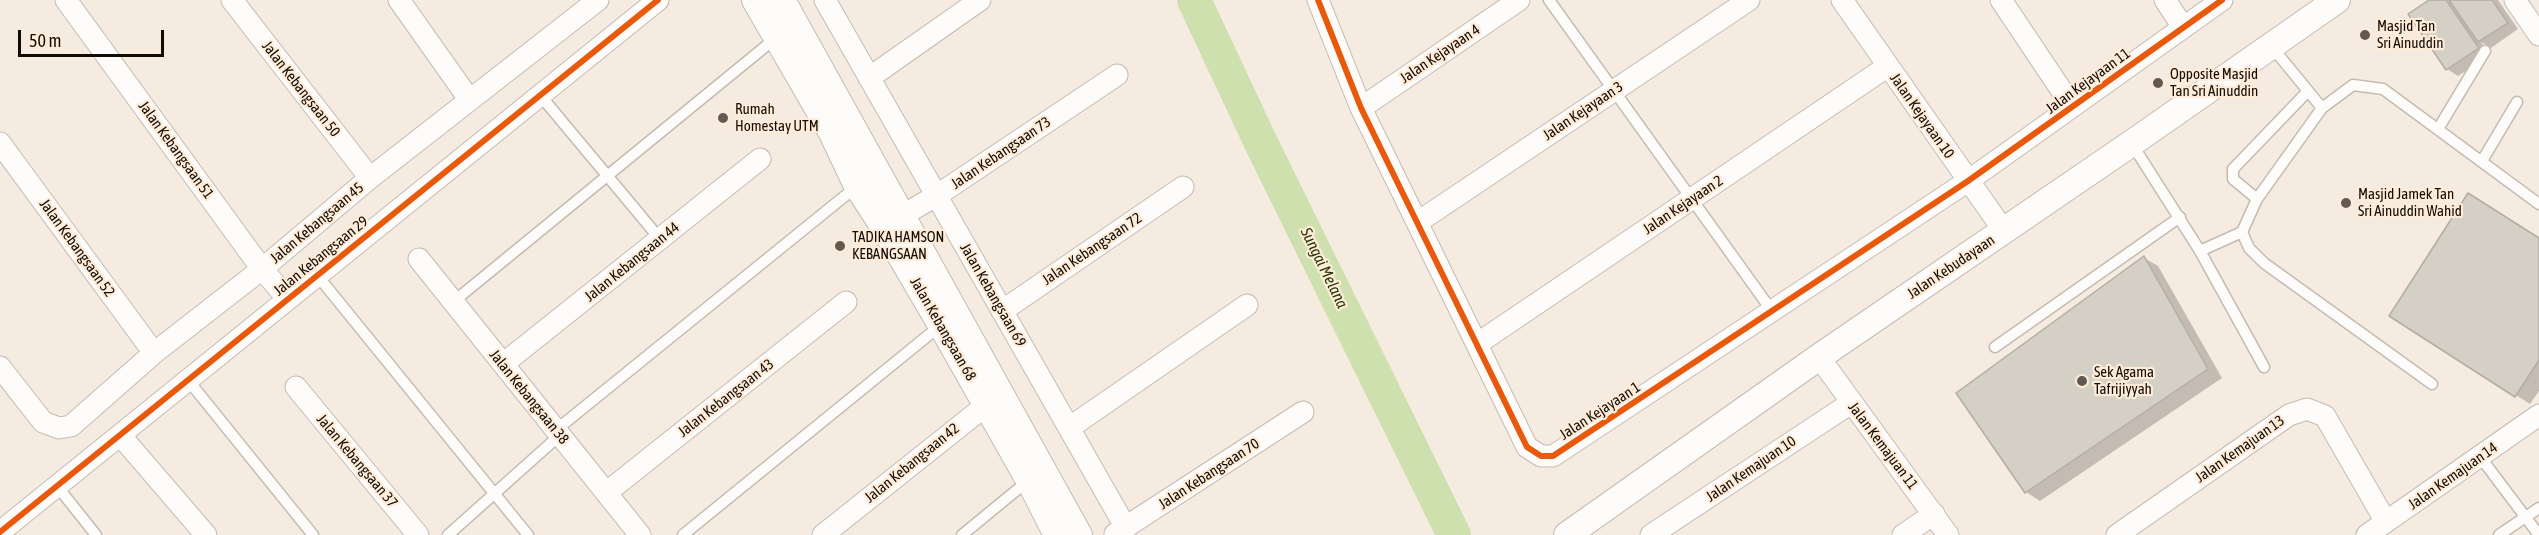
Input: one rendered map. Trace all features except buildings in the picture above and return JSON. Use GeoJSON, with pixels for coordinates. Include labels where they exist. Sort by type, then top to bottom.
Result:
{"type":"FeatureCollection","features":[{"type":"Feature","properties":{"kind":"street","name":"Jalan Kebangsaan 51"},"geometry":{"type":"LineString","coordinates":[[66,0],[262,269],[288,299]]}},
{"type":"Feature","properties":{"kind":"street","name":"Jalan Kebangsaan 50"},"geometry":{"type":"LineString","coordinates":[[232,0],[370,178]]}},
{"type":"Feature","properties":{"kind":"street"},"geometry":{"type":"LineString","coordinates":[[399,0],[469,99]]}},
{"type":"Feature","properties":{"kind":"street","name":"Jalan Kebangsaan 45"},"geometry":{"type":"LineString","coordinates":[[0,367],[35,415],[43,422],[59,428],[71,426],[154,353],[262,269],[370,178],[598,0]]}},
{"type":"Feature","properties":{"kind":"street","name":"Jalan Kebangsaan 29"},"geometry":{"type":"LineString","coordinates":[[0,532],[658,0]]}},
{"type":"Feature","properties":{"kind":"street","name":"Jalan Kebangsaan 68"},"geometry":{"type":"LineString","coordinates":[[755,0],[832,133],[856,186],[892,221],[994,399],[1079,535]]}},
{"type":"Feature","properties":{"kind":"street","name":"Jalan Kebangsaan 68"},"geometry":{"type":"LineString","coordinates":[[782,0],[941,325],[994,399],[1029,480],[1057,535]]}},
{"type":"Feature","properties":{"kind":"street","name":"Jalan Kebangsaan 69"},"geometry":{"type":"LineString","coordinates":[[825,0],[1069,428],[1120,532]]}},
{"type":"Feature","properties":{"kind":"street"},"geometry":{"type":"LineString","coordinates":[[869,78],[980,0]]}},
{"type":"Feature","properties":{"kind":"street","name":"Jalan Kejayaan 1"},"geometry":{"type":"LineString","coordinates":[[1318,0],[1361,108],[1527,447],[1541,456],[1553,456],[1968,182]]}},
{"type":"Feature","properties":{"kind":"street","name":"Jalan Kejayaan 4"},"geometry":{"type":"LineString","coordinates":[[1361,108],[1520,0]]}},
{"type":"Feature","properties":{"kind":"street","name":"Jalan Kejayaan 3"},"geometry":{"type":"LineString","coordinates":[[1418,222],[1749,0]]}},
{"type":"Feature","properties":{"kind":"street","name":"Jalan Kejayaan 10"},"geometry":{"type":"LineString","coordinates":[[1842,0],[2004,231]]}},
{"type":"Feature","properties":{"kind":"street"},"geometry":{"type":"LineString","coordinates":[[2001,0],[2072,106]]}},
{"type":"Feature","properties":{"kind":"street"},"geometry":{"type":"LineString","coordinates":[[2165,0],[2183,27]]}},
{"type":"Feature","properties":{"kind":"street","name":"Jalan Kejayaan 11"},"geometry":{"type":"LineString","coordinates":[[1968,182],[2222,0]]}},
{"type":"Feature","properties":{"kind":"street","name":"Jalan Kebudayaan"},"geometry":{"type":"LineString","coordinates":[[1567,535],[1819,357],[2132,144],[2337,0]]}},
{"type":"Feature","properties":{"kind":"street"},"geometry":{"type":"LineString","coordinates":[[2515,0],[2539,35]]}},
{"type":"Feature","properties":{"kind":"street","name":"Jalan Kejayaan 2"},"geometry":{"type":"LineString","coordinates":[[1477,344],[1888,66]]}},
{"type":"Feature","properties":{"kind":"street","name":"Jalan Kebangsaan 73"},"geometry":{"type":"LineString","coordinates":[[892,221],[936,196],[1117,75]]}},
{"type":"Feature","properties":{"kind":"street","name":"Jalan Kebangsaan 52"},"geometry":{"type":"LineString","coordinates":[[0,143],[154,353]]}},
{"type":"Feature","properties":{"kind":"street","name":"Jalan Kebangsaan 44"},"geometry":{"type":"LineString","coordinates":[[503,364],[760,159]]}},
{"type":"Feature","properties":{"kind":"street","name":"Jalan Kebangsaan 72"},"geometry":{"type":"LineString","coordinates":[[1002,311],[1183,187]]}},
{"type":"Feature","properties":{"kind":"street","name":"Jalan Kebangsaan 38"},"geometry":{"type":"LineString","coordinates":[[419,259],[640,535]]}},
{"type":"Feature","properties":{"kind":"street","name":"Jalan Kebangsaan 43"},"geometry":{"type":"LineString","coordinates":[[606,493],[846,302]]}},
{"type":"Feature","properties":{"kind":"street"},"geometry":{"type":"LineString","coordinates":[[1069,428],[1247,305]]}},
{"type":"Feature","properties":{"kind":"street","name":"Jalan Kemajuan 11"},"geometry":{"type":"LineString","coordinates":[[1819,357],[1948,535]]}},
{"type":"Feature","properties":{"kind":"street","name":"Jalan Kebangsaan 37"},"geometry":{"type":"LineString","coordinates":[[296,387],[417,535]]}},
{"type":"Feature","properties":{"kind":"street","name":"Jalan Kebangsaan 42"},"geometry":{"type":"LineString","coordinates":[[823,535],[994,399]]}},
{"type":"Feature","properties":{"kind":"street","name":"Jalan Kemajuan 10"},"geometry":{"type":"LineString","coordinates":[[1651,535],[1851,403]]}},
{"type":"Feature","properties":{"kind":"street","name":"Jalan Kemajuan 13"},"geometry":{"type":"LineString","coordinates":[[2117,535],[2289,415],[2307,409],[2325,416],[2386,522]]}},
{"type":"Feature","properties":{"kind":"street","name":"Jalan Kebangsaan 70"},"geometry":{"type":"LineString","coordinates":[[1120,532],[1303,412]]}},
{"type":"Feature","properties":{"kind":"street","name":"Jalan Kemajuan 14"},"geometry":{"type":"LineString","coordinates":[[2367,535],[2481,458],[2539,415]]}},
{"type":"Feature","properties":{"kind":"street"},"geometry":{"type":"LineString","coordinates":[[120,435],[206,535]]}},
{"type":"Feature","properties":{"kind":"street"},"geometry":{"type":"LineString","coordinates":[[1903,535],[1934,514]]}},
{"type":"Feature","properties":{"kind":"lane"},"geometry":{"type":"LineString","coordinates":[[1549,0],[1772,310]]}},
{"type":"Feature","properties":{"kind":"lane"},"geometry":{"type":"LineString","coordinates":[[453,302],[606,174],[777,37]]}},
{"type":"Feature","properties":{"kind":"lane"},"geometry":{"type":"LineString","coordinates":[[2272,47],[2322,108]]}},
{"type":"Feature","properties":{"kind":"lane"},"geometry":{"type":"LineString","coordinates":[[2438,129],[2485,51]]}},
{"type":"Feature","properties":{"kind":"lane"},"geometry":{"type":"LineString","coordinates":[[2200,251],[2242,232],[2257,199],[2322,108],[2353,85],[2383,89],[2539,204]]}},
{"type":"Feature","properties":{"kind":"lane"},"geometry":{"type":"LineString","coordinates":[[2257,199],[2233,179],[2233,169],[2308,91]]}},
{"type":"Feature","properties":{"kind":"lane"},"geometry":{"type":"LineString","coordinates":[[540,95],[660,239]]}},
{"type":"Feature","properties":{"kind":"lane"},"geometry":{"type":"LineString","coordinates":[[2482,161],[2517,102]]}},
{"type":"Feature","properties":{"kind":"lane"},"geometry":{"type":"LineString","coordinates":[[2132,144],[2180,217],[2264,367]]}},
{"type":"Feature","properties":{"kind":"lane"},"geometry":{"type":"LineString","coordinates":[[448,535],[496,494],[558,432],[856,186]]}},
{"type":"Feature","properties":{"kind":"lane"},"geometry":{"type":"LineString","coordinates":[[1995,347],[2180,217]]}},
{"type":"Feature","properties":{"kind":"lane"},"geometry":{"type":"LineString","coordinates":[[2242,232],[2249,248],[2264,263],[2432,384]]}},
{"type":"Feature","properties":{"kind":"lane"},"geometry":{"type":"LineString","coordinates":[[318,275],[528,535]]}},
{"type":"Feature","properties":{"kind":"lane"},"geometry":{"type":"LineString","coordinates":[[683,535],[941,325]]}},
{"type":"Feature","properties":{"kind":"lane"},"geometry":{"type":"LineString","coordinates":[[188,380],[313,535]]}},
{"type":"Feature","properties":{"kind":"lane"},"geometry":{"type":"LineString","coordinates":[[2481,458],[2539,535]]}},
{"type":"Feature","properties":{"kind":"lane"},"geometry":{"type":"LineString","coordinates":[[962,535],[1029,480]]}},
{"type":"Feature","properties":{"kind":"lane"},"geometry":{"type":"LineString","coordinates":[[57,486],[96,535]]}},
{"type":"Feature","properties":{"kind":"lane"},"geometry":{"type":"LineString","coordinates":[[2499,535],[2539,508]]}},
{"type":"Feature","properties":{"kind":"waterway","name":"Sungai Melana"},"geometry":{"type":"LineString","coordinates":[[1194,0],[1261,143],[1454,535]]}},
{"type":"Feature","properties":{"kind":"cycle path"},"geometry":{"type":"LineString","coordinates":[[0,532],[658,0]]}},
{"type":"Feature","properties":{"kind":"cycle path"},"geometry":{"type":"LineString","coordinates":[[1318,0],[1361,108],[1527,447],[1541,456],[1553,456],[1968,181],[2222,0]]}},
{"type":"Feature","properties":{"kind":"place","name":"Masjid Tan Sri Ainuddin"},"geometry":{"type":"Point","coordinates":[2365,35]}},
{"type":"Feature","properties":{"kind":"place","name":"Opposite Masjid Tan Sri Ainuddin"},"geometry":{"type":"Point","coordinates":[2158,83]}},
{"type":"Feature","properties":{"kind":"place","name":"Rumah Homestay UTM"},"geometry":{"type":"Point","coordinates":[723,118]}},
{"type":"Feature","properties":{"kind":"place","name":"Masjid Jamek Tan Sri Ainuddin Wahid"},"geometry":{"type":"Point","coordinates":[2346,203]}},
{"type":"Feature","properties":{"kind":"place","name":"TADIKA HAMSON KEBANGSAAN"},"geometry":{"type":"Point","coordinates":[840,246]}},
{"type":"Feature","properties":{"kind":"place","name":"Sek Agama Tafrijiyyah"},"geometry":{"type":"Point","coordinates":[2082,381]}}]}
